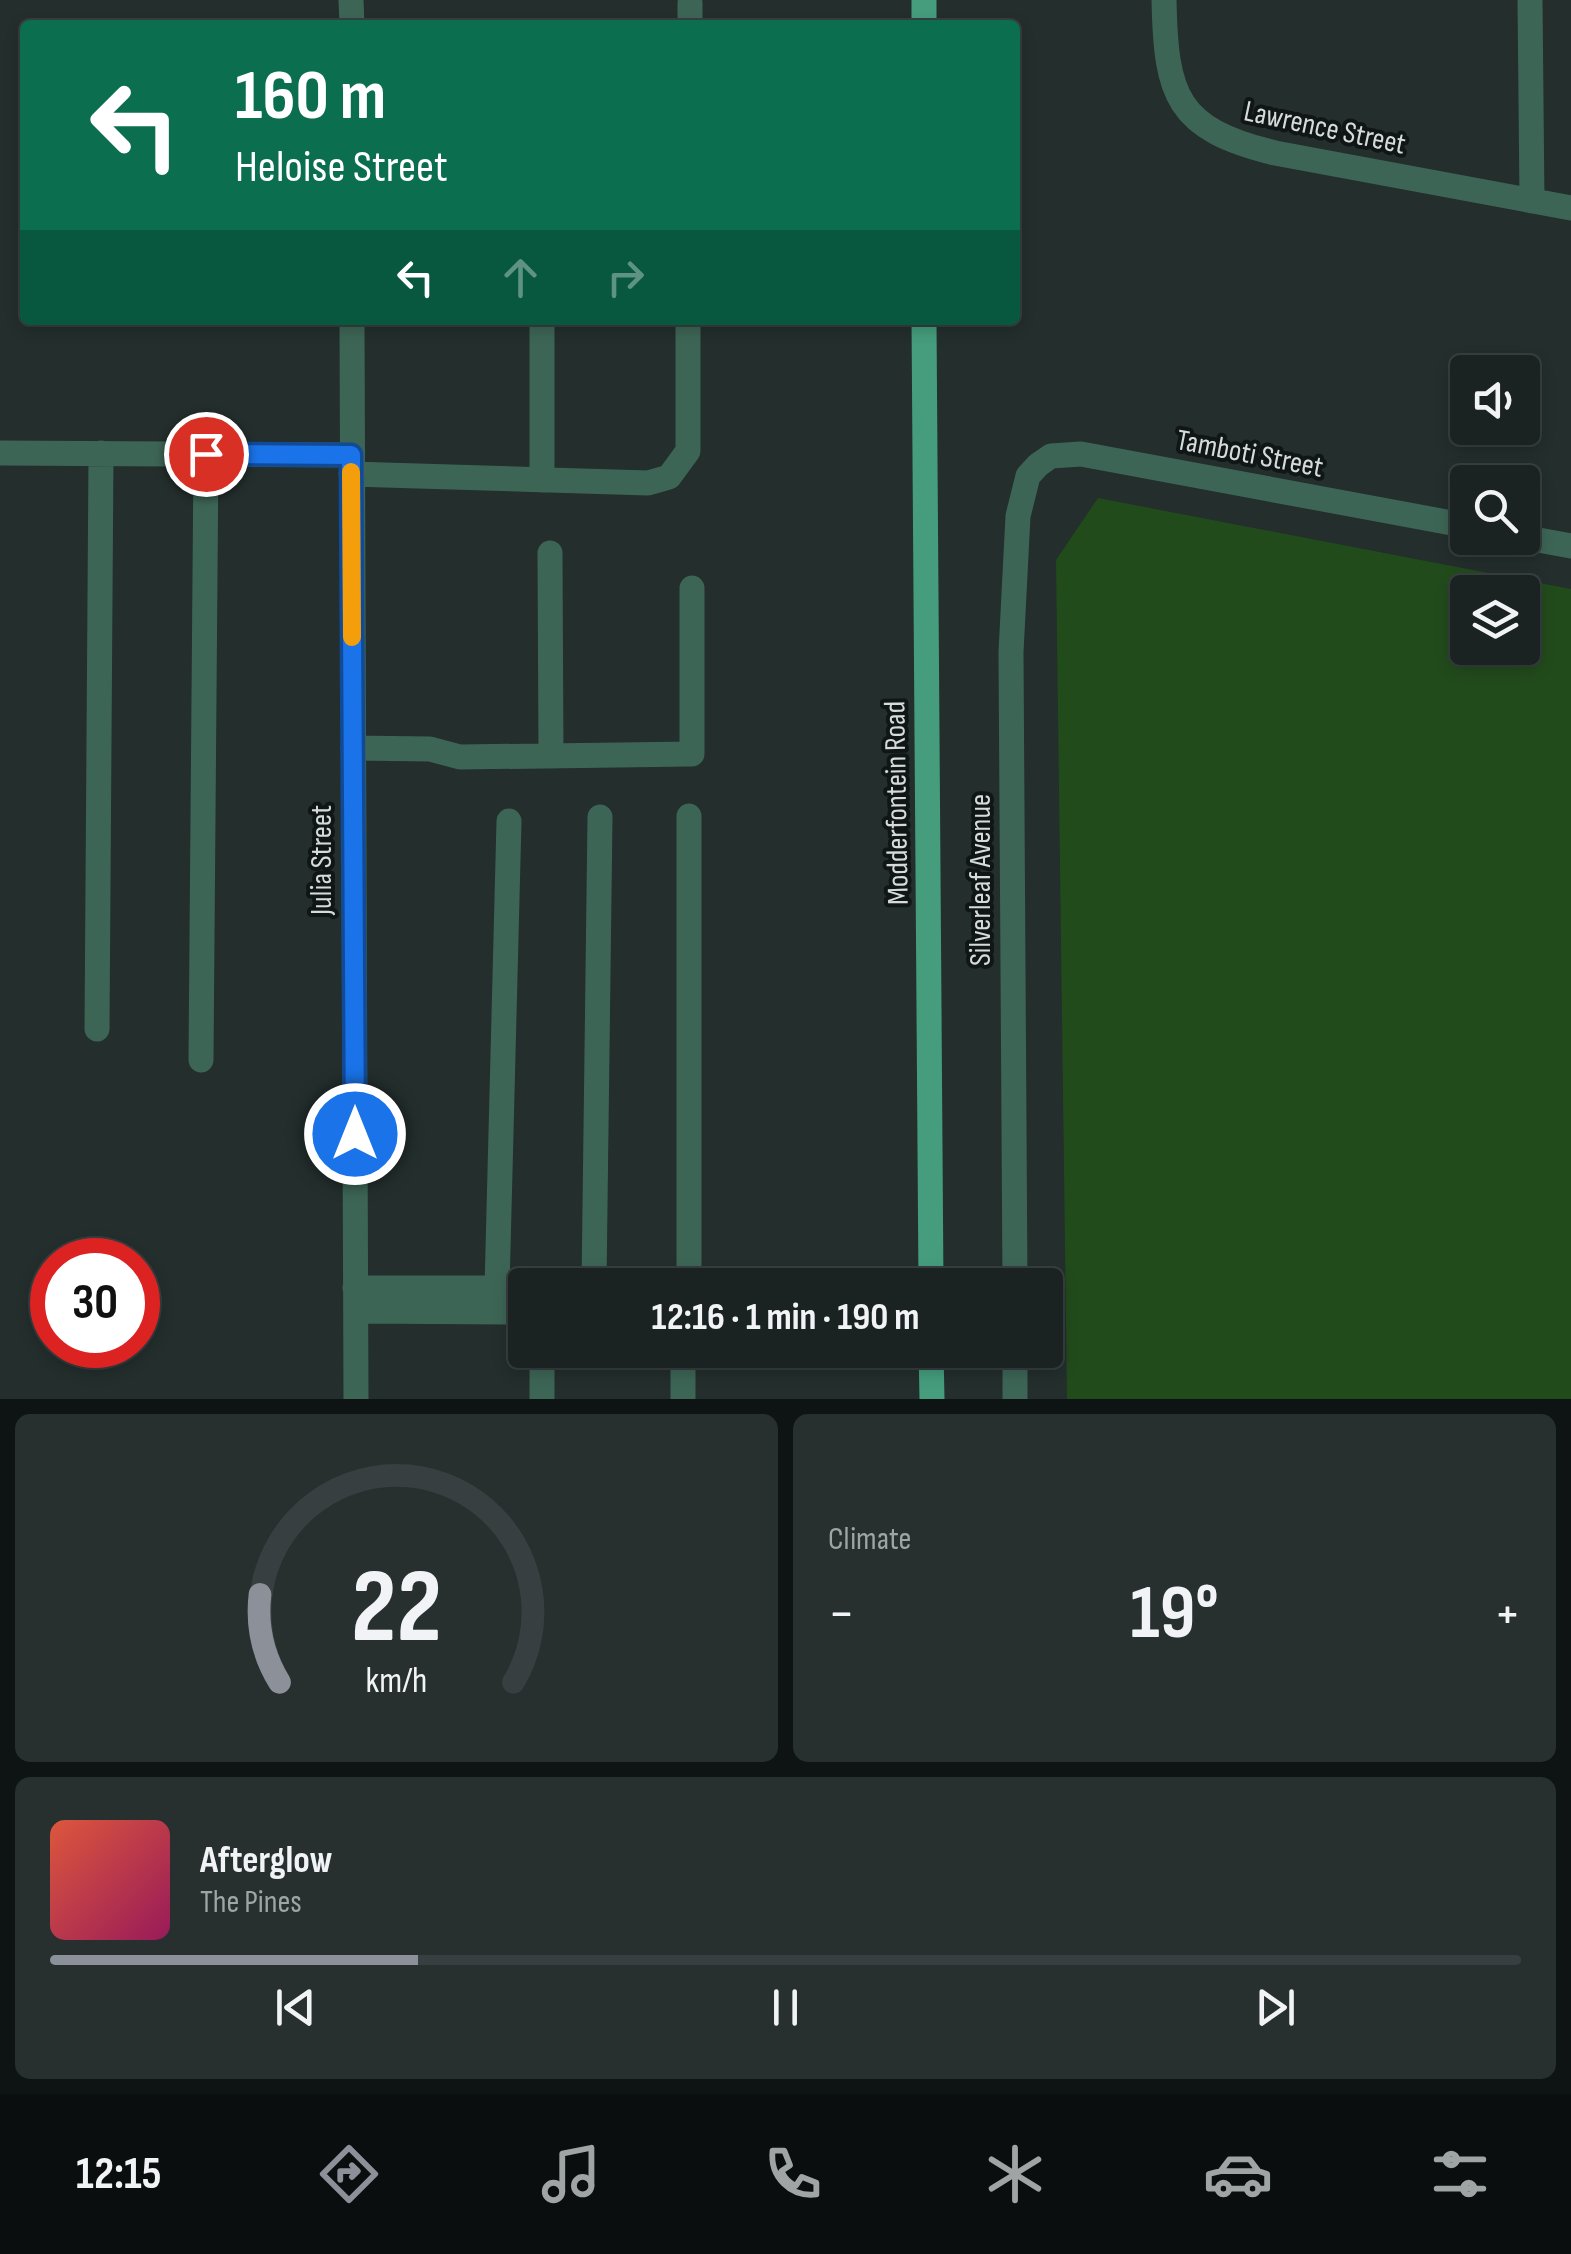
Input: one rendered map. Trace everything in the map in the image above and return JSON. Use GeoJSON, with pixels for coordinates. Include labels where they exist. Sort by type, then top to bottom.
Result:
{"type":"FeatureCollection","features":[{"type":"Feature","properties":{"kind":"main road","name":"Modderfontein Road"},"geometry":{"type":"LineString","coordinates":[[924,325],[931,1268]]}},
{"type":"Feature","properties":{"kind":"main road"},"geometry":{"type":"LineString","coordinates":[[932,1368],[932,1399]]}},
{"type":"Feature","properties":{"kind":"street","name":"Lawrence Street"},"geometry":{"type":"LineString","coordinates":[[1164,0],[1165,58],[1174,88],[1198,122],[1233,143],[1571,208]]}},
{"type":"Feature","properties":{"kind":"street"},"geometry":{"type":"LineString","coordinates":[[1530,0],[1532,201]]}},
{"type":"Feature","properties":{"kind":"street","name":"Julia Street"},"geometry":{"type":"LineString","coordinates":[[352,325],[356,1399]]}},
{"type":"Feature","properties":{"kind":"street"},"geometry":{"type":"LineString","coordinates":[[542,325],[542,480]]}},
{"type":"Feature","properties":{"kind":"street"},"geometry":{"type":"LineString","coordinates":[[0,453],[206,454],[542,480],[648,482],[670,478],[688,451],[688,325]]}},
{"type":"Feature","properties":{"kind":"street"},"geometry":{"type":"LineString","coordinates":[[97,1029],[101,454]]}},
{"type":"Feature","properties":{"kind":"street"},"geometry":{"type":"LineString","coordinates":[[201,1060],[206,454]]}},
{"type":"Feature","properties":{"kind":"street","name":"Tamboti Street"},"geometry":{"type":"LineString","coordinates":[[1028,476],[1050,456],[1080,454],[1450,523]]}},
{"type":"Feature","properties":{"kind":"street","name":"Silverleaf Avenue"},"geometry":{"type":"LineString","coordinates":[[1015,1268],[1011,652],[1018,516],[1028,476]]}},
{"type":"Feature","properties":{"kind":"street"},"geometry":{"type":"LineString","coordinates":[[1540,540],[1571,546]]}},
{"type":"Feature","properties":{"kind":"street"},"geometry":{"type":"LineString","coordinates":[[550,553],[551,756]]}},
{"type":"Feature","properties":{"kind":"street"},"geometry":{"type":"LineString","coordinates":[[353,748],[430,749],[460,757],[692,754],[692,588]]}},
{"type":"Feature","properties":{"kind":"street"},"geometry":{"type":"LineString","coordinates":[[689,816],[689,1268]]}},
{"type":"Feature","properties":{"kind":"street"},"geometry":{"type":"LineString","coordinates":[[594,1268],[600,817]]}},
{"type":"Feature","properties":{"kind":"street"},"geometry":{"type":"LineString","coordinates":[[497,1288],[509,820]]}},
{"type":"Feature","properties":{"kind":"street"},"geometry":{"type":"LineString","coordinates":[[356,1300],[508,1288]]}},
{"type":"Feature","properties":{"kind":"street"},"geometry":{"type":"LineString","coordinates":[[356,1300],[508,1311]]}},
{"type":"Feature","properties":{"kind":"street"},"geometry":{"type":"LineString","coordinates":[[542,1368],[542,1399]]}},
{"type":"Feature","properties":{"kind":"street"},"geometry":{"type":"LineString","coordinates":[[683,1368],[683,1399]]}},
{"type":"Feature","properties":{"kind":"street"},"geometry":{"type":"LineString","coordinates":[[1015,1368],[1016,1399]]}},
{"type":"Feature","properties":{"kind":"green space"},"geometry":{"type":"Polygon","coordinates":[[[1098,498],[1498,575],[1450,575],[1450,665],[1540,665],[1540,583],[1571,589],[1571,1399],[1067,1399],[1056,560],[1098,498]]]}},
{"type":"Feature","properties":{"kind":"slow traffic"},"geometry":{"type":"LineString","coordinates":[[351,472],[352,637]]}},
{"type":"Feature","properties":{"kind":"route"},"geometry":{"type":"LineString","coordinates":[[206,454],[351,455],[355,1134]]}}]}
